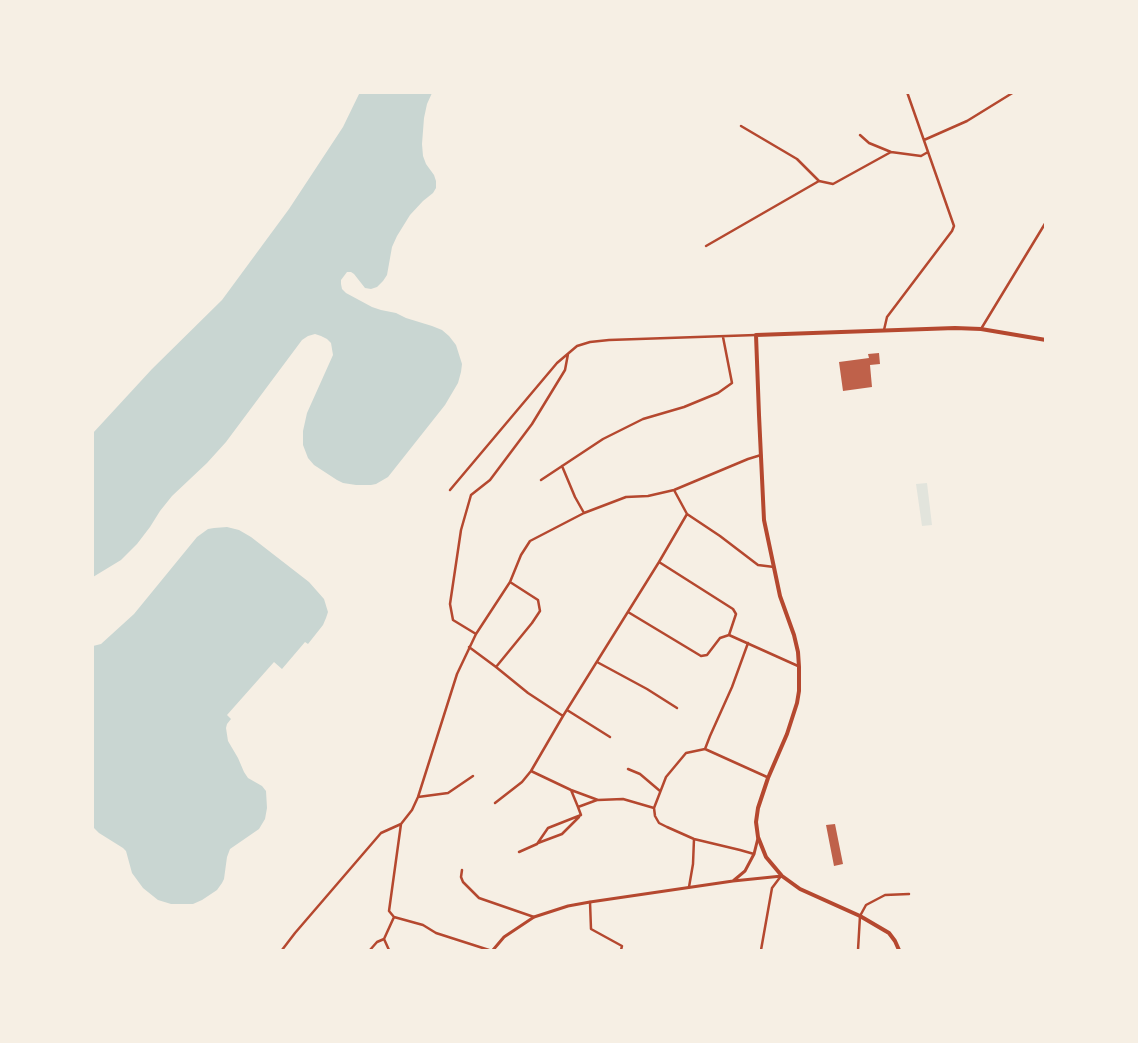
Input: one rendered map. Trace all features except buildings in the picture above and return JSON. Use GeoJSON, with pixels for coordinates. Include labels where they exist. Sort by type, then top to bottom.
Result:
{"type":"FeatureCollection","features":[{"type":"Feature","properties":{"kind":"main road"},"geometry":{"type":"LineString","coordinates":[[899,950],[889,933],[860,916],[800,889],[782,876],[766,857],[758,837],[757,812],[768,778],[784,745],[797,703],[800,667],[794,636],[780,596],[764,520],[756,335],[955,328],[981,329],[1046,340]]}},
{"type":"Feature","properties":{"kind":"street"},"geometry":{"type":"LineString","coordinates":[[884,330],[887,317],[954,226],[908,92]]}},
{"type":"Feature","properties":{"kind":"street"},"geometry":{"type":"LineString","coordinates":[[924,140],[967,121],[1014,92]]}},
{"type":"Feature","properties":{"kind":"street"},"geometry":{"type":"LineString","coordinates":[[741,126],[797,159],[820,180],[833,184],[892,152]]}},
{"type":"Feature","properties":{"kind":"street"},"geometry":{"type":"LineString","coordinates":[[860,135],[869,143],[892,152],[920,156],[928,152]]}},
{"type":"Feature","properties":{"kind":"street"},"geometry":{"type":"LineString","coordinates":[[706,246],[820,180]]}},
{"type":"Feature","properties":{"kind":"street"},"geometry":{"type":"LineString","coordinates":[[981,329],[1046,222]]}},
{"type":"Feature","properties":{"kind":"street"},"geometry":{"type":"LineString","coordinates":[[450,490],[557,363],[577,346],[599,340],[756,335]]}},
{"type":"Feature","properties":{"kind":"street"},"geometry":{"type":"LineString","coordinates":[[541,480],[603,440],[643,419],[684,407],[718,393],[732,383],[723,337]]}},
{"type":"Feature","properties":{"kind":"street"},"geometry":{"type":"LineString","coordinates":[[476,634],[453,620],[450,604],[461,530],[471,495],[490,480],[532,424],[565,370],[569,352]]}},
{"type":"Feature","properties":{"kind":"street"},"geometry":{"type":"LineString","coordinates":[[282,950],[295,932],[381,833],[401,824],[412,810],[418,797],[457,674],[476,634],[510,582],[521,555],[530,541],[584,513],[626,497],[648,496],[674,490],[748,459],[761,456]]}},
{"type":"Feature","properties":{"kind":"street"},"geometry":{"type":"LineString","coordinates":[[562,466],[584,513]]}},
{"type":"Feature","properties":{"kind":"street"},"geometry":{"type":"LineString","coordinates":[[674,490],[687,514],[758,565],[774,567]]}},
{"type":"Feature","properties":{"kind":"street"},"geometry":{"type":"LineString","coordinates":[[495,803],[522,782],[531,771],[687,514]]}},
{"type":"Feature","properties":{"kind":"street"},"geometry":{"type":"LineString","coordinates":[[659,562],[733,609],[736,614],[729,635]]}},
{"type":"Feature","properties":{"kind":"street"},"geometry":{"type":"LineString","coordinates":[[496,667],[540,611],[538,600],[510,582]]}},
{"type":"Feature","properties":{"kind":"street"},"geometry":{"type":"LineString","coordinates":[[628,612],[701,656],[707,655],[720,638],[729,635],[800,667]]}},
{"type":"Feature","properties":{"kind":"street"},"geometry":{"type":"LineString","coordinates":[[705,749],[732,688],[748,643]]}},
{"type":"Feature","properties":{"kind":"street"},"geometry":{"type":"LineString","coordinates":[[469,647],[528,693],[563,716]]}},
{"type":"Feature","properties":{"kind":"street"},"geometry":{"type":"LineString","coordinates":[[597,662],[647,689],[677,708]]}},
{"type":"Feature","properties":{"kind":"street"},"geometry":{"type":"LineString","coordinates":[[567,710],[610,736]]}},
{"type":"Feature","properties":{"kind":"street"},"geometry":{"type":"LineString","coordinates":[[754,854],[694,839],[660,823],[655,816],[654,808],[666,777],[686,753],[705,749],[768,778]]}},
{"type":"Feature","properties":{"kind":"street"},"geometry":{"type":"LineString","coordinates":[[628,769],[640,774],[660,791]]}},
{"type":"Feature","properties":{"kind":"street"},"geometry":{"type":"LineString","coordinates":[[531,771],[598,800]]}},
{"type":"Feature","properties":{"kind":"street"},"geometry":{"type":"LineString","coordinates":[[418,797],[448,793],[474,776]]}},
{"type":"Feature","properties":{"kind":"street"},"geometry":{"type":"LineString","coordinates":[[572,790],[580,815]]}},
{"type":"Feature","properties":{"kind":"street"},"geometry":{"type":"LineString","coordinates":[[578,807],[598,800],[623,799],[654,808]]}},
{"type":"Feature","properties":{"kind":"street"},"geometry":{"type":"LineString","coordinates":[[537,844],[548,828],[580,815]]}},
{"type":"Feature","properties":{"kind":"street"},"geometry":{"type":"LineString","coordinates":[[519,852],[562,834],[580,815]]}},
{"type":"Feature","properties":{"kind":"street"},"geometry":{"type":"LineString","coordinates":[[401,824],[390,912],[394,917],[423,925],[436,933],[489,950]]}},
{"type":"Feature","properties":{"kind":"street"},"geometry":{"type":"LineString","coordinates":[[733,881],[745,871],[754,854],[758,837]]}},
{"type":"Feature","properties":{"kind":"street"},"geometry":{"type":"LineString","coordinates":[[688,888],[693,864],[694,839]]}},
{"type":"Feature","properties":{"kind":"street"},"geometry":{"type":"LineString","coordinates":[[462,870],[461,877],[463,882],[479,898],[534,917]]}},
{"type":"Feature","properties":{"kind":"street"},"geometry":{"type":"LineString","coordinates":[[493,950],[504,937],[534,917],[568,906],[733,881],[782,876]]}},
{"type":"Feature","properties":{"kind":"street"},"geometry":{"type":"LineString","coordinates":[[761,950],[772,888],[782,876]]}},
{"type":"Feature","properties":{"kind":"street"},"geometry":{"type":"LineString","coordinates":[[858,950],[860,916],[866,905],[885,894],[909,894]]}},
{"type":"Feature","properties":{"kind":"street"},"geometry":{"type":"LineString","coordinates":[[590,902],[591,929],[622,946],[620,950]]}},
{"type":"Feature","properties":{"kind":"street"},"geometry":{"type":"LineString","coordinates":[[370,950],[377,942],[384,939],[394,917]]}},
{"type":"Feature","properties":{"kind":"street"},"geometry":{"type":"LineString","coordinates":[[384,939],[389,950]]}},
{"type":"Feature","properties":{"kind":"shaded area"},"geometry":{"type":"Polygon","coordinates":[[[360,92],[432,93],[424,118],[422,144],[423,156],[434,175],[436,188],[410,215],[397,236],[392,247],[387,275],[383,281],[377,287],[365,288],[354,274],[347,272],[341,280],[342,289],[372,307],[396,313],[442,330],[456,345],[462,364],[458,383],[445,405],[388,477],[371,485],[343,483],[314,465],[308,458],[303,445],[303,431],[307,413],[333,355],[331,343],[327,339],[315,334],[308,336],[302,340],[226,442],[172,496],[137,544],[121,560],[93,577],[93,433],[152,369],[222,300],[289,209],[343,127],[360,92]]]}},
{"type":"Feature","properties":{"kind":"shaded area"},"geometry":{"type":"Polygon","coordinates":[[[927,483],[932,525],[922,526],[916,484],[927,483]]]}},
{"type":"Feature","properties":{"kind":"shaded area"},"geometry":{"type":"Polygon","coordinates":[[[227,527],[239,530],[251,537],[309,582],[324,599],[328,612],[323,625],[308,644],[305,642],[282,669],[274,662],[227,715],[231,719],[226,728],[228,741],[248,778],[262,786],[266,791],[267,808],[265,819],[259,829],[230,849],[224,879],[217,890],[193,904],[171,904],[158,900],[143,888],[132,873],[126,851],[94,828],[93,646],[101,644],[134,614],[197,537],[208,529],[227,527]]]}}]}
